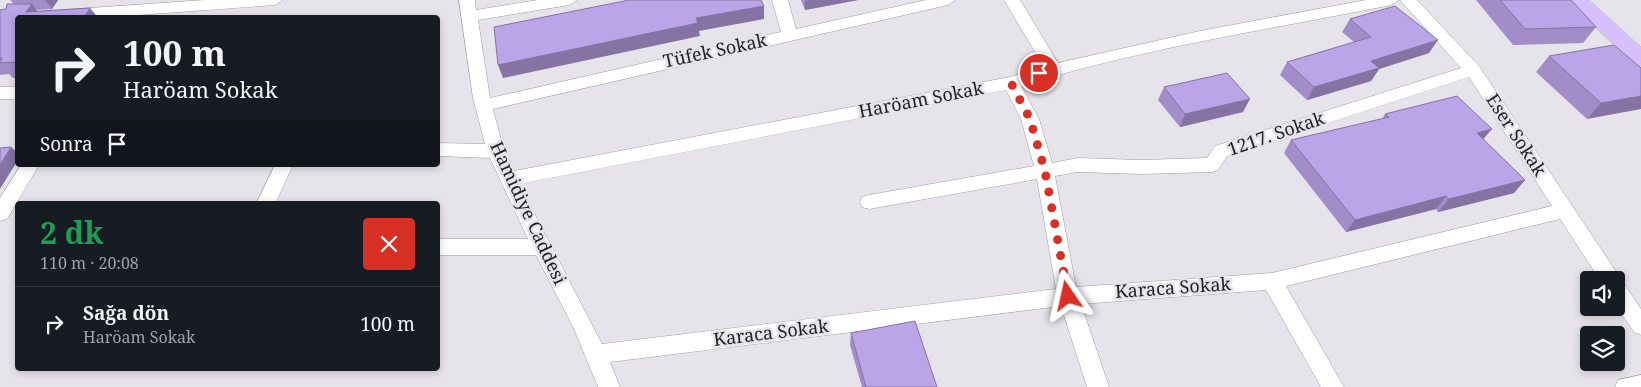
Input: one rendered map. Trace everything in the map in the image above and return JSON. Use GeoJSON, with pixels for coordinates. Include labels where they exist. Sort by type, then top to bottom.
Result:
{"type":"FeatureCollection","features":[{"type":"Feature","properties":{"kind":"main road"},"geometry":{"type":"LineString","coordinates":[[1577,0],[1641,60]]}},
{"type":"Feature","properties":{"kind":"street"},"geometry":{"type":"LineString","coordinates":[[55,15],[275,0]]}},
{"type":"Feature","properties":{"kind":"street"},"geometry":{"type":"LineString","coordinates":[[468,8],[569,0]]}},
{"type":"Feature","properties":{"kind":"street"},"geometry":{"type":"LineString","coordinates":[[780,0],[790,35]]}},
{"type":"Feature","properties":{"kind":"street","name":"Tüfek Sokak"},"geometry":{"type":"LineString","coordinates":[[484,105],[948,0]]}},
{"type":"Feature","properties":{"kind":"street"},"geometry":{"type":"LineString","coordinates":[[1012,0],[1053,68]]}},
{"type":"Feature","properties":{"kind":"street","name":"Haröam Sokak"},"geometry":{"type":"LineString","coordinates":[[508,179],[1011,83],[1053,68],[1391,0]]}},
{"type":"Feature","properties":{"kind":"street","name":"Eser Sokak"},"geometry":{"type":"LineString","coordinates":[[1408,0],[1473,70],[1605,271]]}},
{"type":"Feature","properties":{"kind":"street","name":"Hamidiye Caddesi"},"geometry":{"type":"LineString","coordinates":[[468,8],[484,105],[496,151],[540,247],[597,354],[609,387]]}},
{"type":"Feature","properties":{"kind":"street"},"geometry":{"type":"LineString","coordinates":[[0,19],[15,18]]}},
{"type":"Feature","properties":{"kind":"street","name":"1217. Sokak"},"geometry":{"type":"LineString","coordinates":[[1045,171],[1078,165],[1141,167],[1212,165],[1221,151],[1473,70]]}},
{"type":"Feature","properties":{"kind":"street"},"geometry":{"type":"LineString","coordinates":[[1011,83],[1030,119],[1045,171],[1068,296],[1098,387]]}},
{"type":"Feature","properties":{"kind":"street"},"geometry":{"type":"LineString","coordinates":[[0,93],[15,92]]}},
{"type":"Feature","properties":{"kind":"street"},"geometry":{"type":"LineString","coordinates":[[440,150],[496,151]]}},
{"type":"Feature","properties":{"kind":"street"},"geometry":{"type":"LineString","coordinates":[[0,214],[29,167]]}},
{"type":"Feature","properties":{"kind":"street"},"geometry":{"type":"LineString","coordinates":[[266,201],[283,167]]}},
{"type":"Feature","properties":{"kind":"street"},"geometry":{"type":"LineString","coordinates":[[870,202],[1045,171]]}},
{"type":"Feature","properties":{"kind":"street","name":"Karaca Sokak"},"geometry":{"type":"LineString","coordinates":[[597,354],[1068,296],[1272,281],[1565,210]]}},
{"type":"Feature","properties":{"kind":"street"},"geometry":{"type":"LineString","coordinates":[[440,247],[540,247]]}},
{"type":"Feature","properties":{"kind":"street"},"geometry":{"type":"LineString","coordinates":[[1272,281],[1333,387]]}},
{"type":"Feature","properties":{"kind":"street"},"geometry":{"type":"LineString","coordinates":[[1625,302],[1641,326]]}},
{"type":"Feature","properties":{"kind":"street"},"geometry":{"type":"LineString","coordinates":[[1626,387],[1641,386]]}},
{"type":"Feature","properties":{"kind":"building"},"geometry":{"type":"Polygon","coordinates":[[[629,0],[761,0],[764,6],[696,18],[698,23],[498,65],[494,27],[629,0]]]}},
{"type":"Feature","properties":{"kind":"building"},"geometry":{"type":"Polygon","coordinates":[[[1500,0],[1571,0],[1596,27],[1525,29],[1500,0]]]}},
{"type":"Feature","properties":{"kind":"building"},"geometry":{"type":"Polygon","coordinates":[[[7,4],[32,4],[26,12],[90,8],[86,15],[15,15],[15,62],[0,63],[2,58],[0,58],[0,10],[6,9],[7,4]]]}},
{"type":"Feature","properties":{"kind":"building"},"geometry":{"type":"Polygon","coordinates":[[[1395,6],[1438,40],[1371,61],[1379,68],[1314,87],[1287,62],[1371,37],[1350,19],[1395,6]]]}},
{"type":"Feature","properties":{"kind":"building"},"geometry":{"type":"Polygon","coordinates":[[[1614,45],[1641,68],[1641,96],[1601,103],[1549,56],[1614,45]]]}},
{"type":"Feature","properties":{"kind":"building"},"geometry":{"type":"Polygon","coordinates":[[[1227,73],[1250,99],[1185,114],[1164,87],[1227,73]]]}},
{"type":"Feature","properties":{"kind":"building"},"geometry":{"type":"Polygon","coordinates":[[[1457,96],[1492,129],[1477,133],[1525,180],[1449,199],[1446,196],[1355,220],[1291,140],[1389,117],[1385,114],[1457,96]]]}},
{"type":"Feature","properties":{"kind":"building"},"geometry":{"type":"Polygon","coordinates":[[[11,147],[0,165],[0,148],[11,147]]]}},
{"type":"Feature","properties":{"kind":"building"},"geometry":{"type":"Polygon","coordinates":[[[915,321],[937,387],[866,387],[851,333],[915,321]]]}},
{"type":"Feature","properties":{"kind":"route"},"geometry":{"type":"LineString","coordinates":[[1039,73],[1011,83],[1030,119],[1045,171],[1068,296]]}}]}
